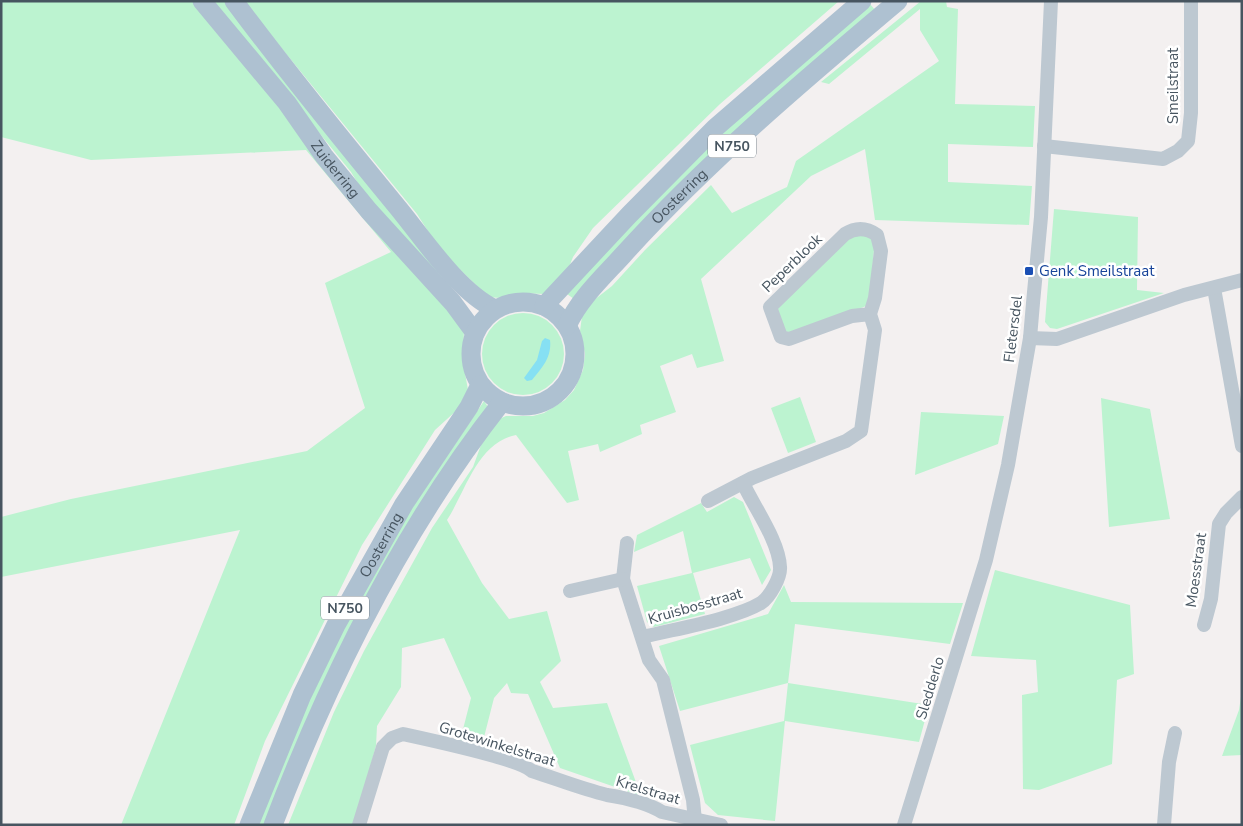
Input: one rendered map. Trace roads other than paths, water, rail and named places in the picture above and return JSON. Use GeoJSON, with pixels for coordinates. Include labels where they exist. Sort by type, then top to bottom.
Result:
{"type":"FeatureCollection","features":[{"type":"Feature","properties":{"kind":"main road","name":"Zuiderring"},"geometry":{"type":"LineString","coordinates":[[202,1],[287,103],[324,156],[369,211],[453,303],[474,333]]}},
{"type":"Feature","properties":{"kind":"main road","name":"Zuiderring"},"geometry":{"type":"LineString","coordinates":[[234,1],[281,65],[428,245],[471,294],[495,309]]}},
{"type":"Feature","properties":{"kind":"main road","name":"Oosterring"},"geometry":{"type":"LineString","coordinates":[[544,306],[629,215],[715,128],[862,1]]}},
{"type":"Feature","properties":{"kind":"main road","name":"Oosterring"},"geometry":{"type":"LineString","coordinates":[[566,326],[577,306],[670,207],[730,148],[822,65],[898,1]]}},
{"type":"Feature","properties":{"kind":"main road"},"geometry":{"type":"LineString","coordinates":[[514,302],[544,306],[556,314],[566,326],[573,341],[575,357],[571,374],[563,388],[550,399],[535,405],[518,406],[502,402],[480,385],[475,375],[470,354],[474,333],[483,320],[495,309],[514,302]]}},
{"type":"Feature","properties":{"kind":"main road","name":"Oosterring"},"geometry":{"type":"LineString","coordinates":[[248,825],[302,695],[336,625],[404,504],[470,406],[480,385]]}},
{"type":"Feature","properties":{"kind":"main road","name":"Oosterring"},"geometry":{"type":"LineString","coordinates":[[273,825],[323,704],[390,572],[455,466],[502,402]]}},
{"type":"Feature","properties":{"kind":"street","name":"Smeilstraat"},"geometry":{"type":"LineString","coordinates":[[1044,146],[1163,159],[1178,151],[1188,141],[1191,113],[1191,1]]}},
{"type":"Feature","properties":{"kind":"street","name":"Fletersdel"},"geometry":{"type":"LineString","coordinates":[[986,560],[1008,465],[1030,338],[1041,217],[1050,3]]}},
{"type":"Feature","properties":{"kind":"street","name":"Peperblook"},"geometry":{"type":"LineString","coordinates":[[743,483],[846,441],[861,431],[875,330],[870,314],[875,298],[881,243],[878,235],[864,229],[850,231],[770,307],[777,332],[780,337],[789,339],[852,316],[870,314]]}},
{"type":"Feature","properties":{"kind":"street"},"geometry":{"type":"LineString","coordinates":[[1030,338],[1057,339],[1184,294],[1242,280]]}},
{"type":"Feature","properties":{"kind":"street"},"geometry":{"type":"LineString","coordinates":[[1214,288],[1242,446]]}},
{"type":"Feature","properties":{"kind":"street"},"geometry":{"type":"LineString","coordinates":[[708,501],[743,483]]}},
{"type":"Feature","properties":{"kind":"street","name":"Kruisbosstraat"},"geometry":{"type":"LineString","coordinates":[[643,638],[743,612],[762,602],[774,586],[780,568],[776,549],[743,483]]}},
{"type":"Feature","properties":{"kind":"street","name":"Moesstraat"},"geometry":{"type":"LineString","coordinates":[[1204,625],[1211,599],[1219,524],[1226,513],[1242,497]]}},
{"type":"Feature","properties":{"kind":"street","name":"Kruisbosstraat"},"geometry":{"type":"LineString","coordinates":[[627,543],[623,579],[649,660],[663,680],[693,800],[695,821]]}},
{"type":"Feature","properties":{"kind":"street","name":"Sledderlo"},"geometry":{"type":"LineString","coordinates":[[904,825],[986,560]]}},
{"type":"Feature","properties":{"kind":"street"},"geometry":{"type":"LineString","coordinates":[[570,591],[623,579]]}},
{"type":"Feature","properties":{"kind":"street"},"geometry":{"type":"LineString","coordinates":[[1164,825],[1169,762],[1175,733]]}},
{"type":"Feature","properties":{"kind":"street","name":"Grotewinkelstraat"},"geometry":{"type":"LineString","coordinates":[[359,825],[382,747],[392,738],[403,734],[502,759],[527,767],[532,772],[568,782]]}},
{"type":"Feature","properties":{"kind":"street","name":"Krelstraat"},"geometry":{"type":"LineString","coordinates":[[568,782],[695,821],[721,825]]}},
{"type":"Feature","properties":{"kind":"water"},"geometry":{"type":"Polygon","coordinates":[[[545,338],[550,340],[548,357],[543,367],[532,380],[527,381],[524,378],[537,360],[542,341],[545,338]]]}},
{"type":"Feature","properties":{"kind":"place","name":"Genk Smeilstraat"},"geometry":{"type":"Point","coordinates":[1029,271]}}]}
